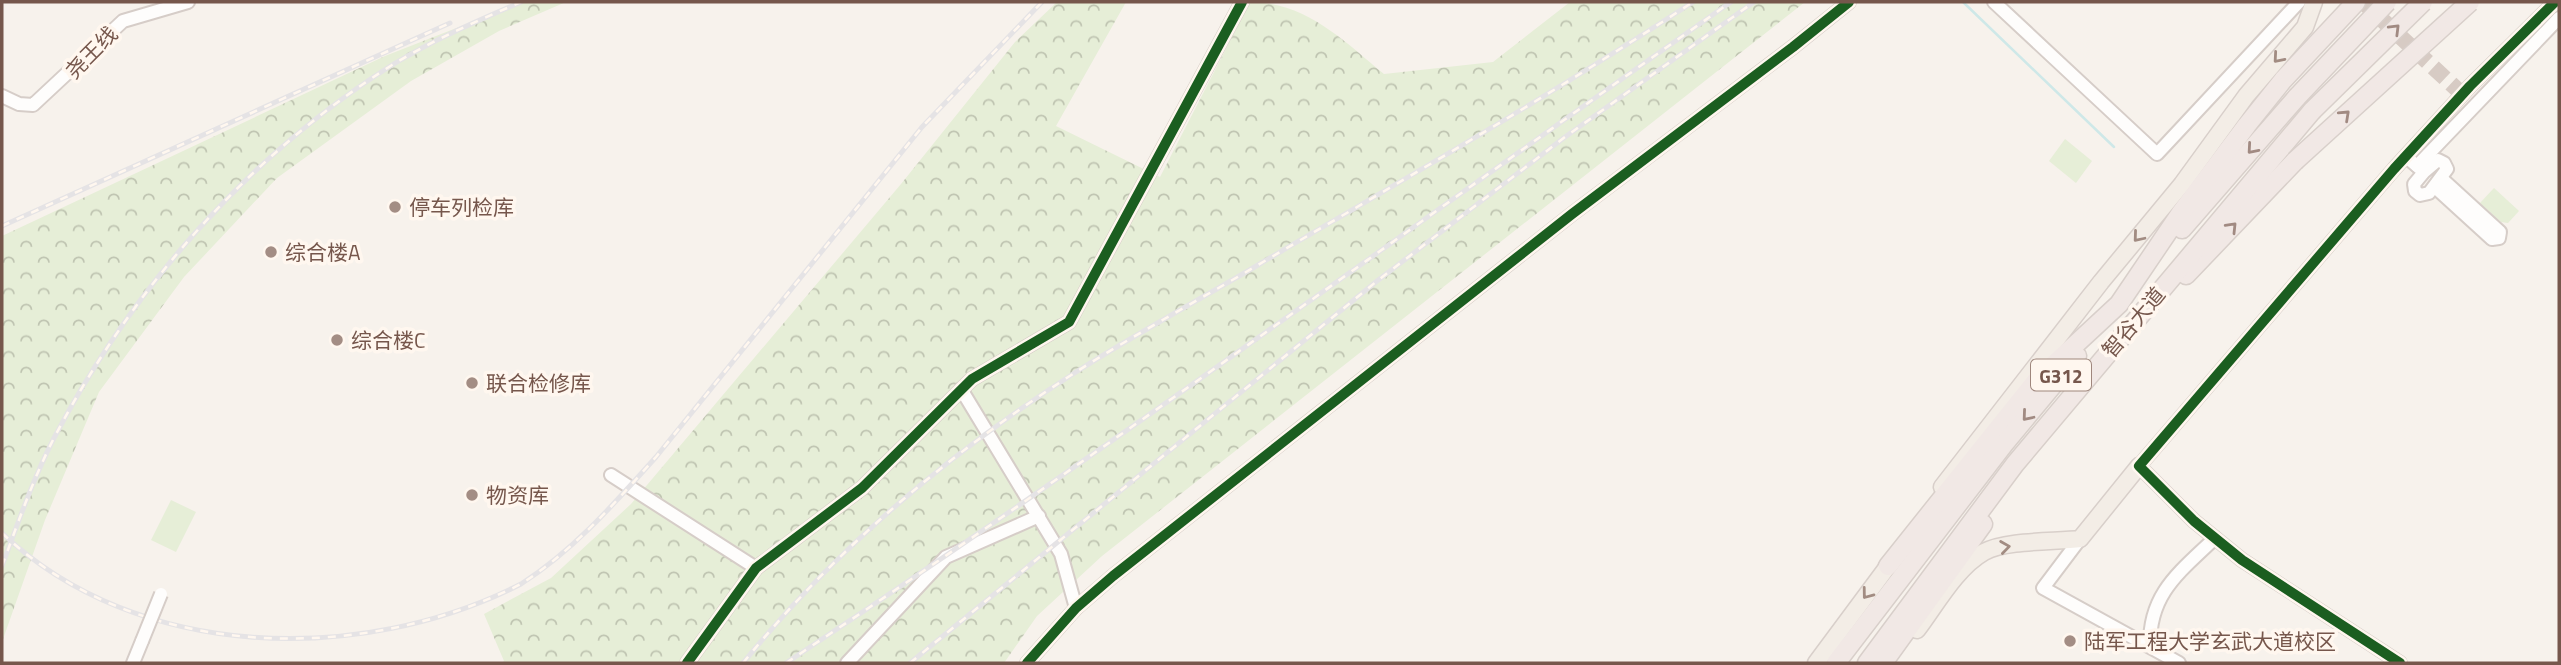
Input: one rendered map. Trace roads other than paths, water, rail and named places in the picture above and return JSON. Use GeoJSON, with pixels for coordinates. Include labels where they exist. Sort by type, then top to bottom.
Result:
{"type":"FeatureCollection","features":[{"type":"Feature","properties":{"kind":"highway"},"geometry":{"type":"LineString","coordinates":[[1888,566],[2035,382],[2119,304],[2180,214],[2283,80],[2356,2]]}},
{"type":"Feature","properties":{"kind":"highway","name":"智谷大道"},"geometry":{"type":"LineString","coordinates":[[1836,663],[2004,444],[2119,304],[2297,97],[2387,2]]}},
{"type":"Feature","properties":{"kind":"highway","name":"智谷大道"},"geometry":{"type":"LineString","coordinates":[[1867,663],[2015,464],[2099,364],[2312,111],[2423,2]]}},
{"type":"Feature","properties":{"kind":"highway"},"geometry":{"type":"LineString","coordinates":[[1883,663],[2099,364],[2295,162],[2470,2]]}},
{"type":"Feature","properties":{"kind":"main road"},"geometry":{"type":"LineString","coordinates":[[1816,663],[1888,566],[1963,456],[2182,184],[2246,96],[2305,27],[2314,2]]}},
{"type":"Feature","properties":{"kind":"main road"},"geometry":{"type":"LineString","coordinates":[[1893,663],[1967,566],[1984,552],[2001,546],[2080,539],[2139,466]]}},
{"type":"Feature","properties":{"kind":"street","name":"尧王线"},"geometry":{"type":"LineString","coordinates":[[2,96],[19,104],[33,105],[122,21],[188,2]]}},
{"type":"Feature","properties":{"kind":"street"},"geometry":{"type":"LineString","coordinates":[[687,663],[755,568],[862,488],[961,389],[998,362],[1069,322],[1242,2]]}},
{"type":"Feature","properties":{"kind":"street"},"geometry":{"type":"LineString","coordinates":[[1027,663],[1076,608],[1572,214],[1775,62],[1849,2]]}},
{"type":"Feature","properties":{"kind":"street"},"geometry":{"type":"LineString","coordinates":[[1994,2],[2157,155],[2299,2]]}},
{"type":"Feature","properties":{"kind":"street"},"geometry":{"type":"LineString","coordinates":[[2400,663],[2295,597],[2215,538],[2139,466],[2406,156],[2470,86],[2555,2]]}},
{"type":"Feature","properties":{"kind":"street"},"geometry":{"type":"LineString","coordinates":[[2420,169],[2441,161],[2447,169],[2426,195],[2417,194],[2414,184],[2420,169],[2559,18]]}},
{"type":"Feature","properties":{"kind":"street"},"geometry":{"type":"LineString","coordinates":[[2406,156],[2420,169]]}},
{"type":"Feature","properties":{"kind":"street"},"geometry":{"type":"LineString","coordinates":[[2438,183],[2500,232],[2499,238],[2492,239],[2438,183]]}},
{"type":"Feature","properties":{"kind":"street"},"geometry":{"type":"LineString","coordinates":[[961,389],[1060,554],[1076,608]]}},
{"type":"Feature","properties":{"kind":"street"},"geometry":{"type":"LineString","coordinates":[[611,475],[755,568]]}},
{"type":"Feature","properties":{"kind":"street"},"geometry":{"type":"LineString","coordinates":[[847,663],[946,557],[1038,516]]}},
{"type":"Feature","properties":{"kind":"street"},"geometry":{"type":"LineString","coordinates":[[2150,646],[2153,609],[2186,565],[2215,538]]}},
{"type":"Feature","properties":{"kind":"street"},"geometry":{"type":"LineString","coordinates":[[2080,539],[2043,588],[2179,663]]}},
{"type":"Feature","properties":{"kind":"street"},"geometry":{"type":"LineString","coordinates":[[133,663],[161,594]]}},
{"type":"Feature","properties":{"kind":"waterway"},"geometry":{"type":"LineString","coordinates":[[1963,2],[2114,147]]}},
{"type":"Feature","properties":{"kind":"tunnel"},"geometry":{"type":"LineString","coordinates":[[2363,2],[2462,94]]}},
{"type":"Feature","properties":{"kind":"railway"},"geometry":{"type":"LineString","coordinates":[[2,566],[46,454],[85,382],[120,329],[199,229],[243,183],[290,140],[339,101],[423,47],[521,2]]}},
{"type":"Feature","properties":{"kind":"railway"},"geometry":{"type":"LineString","coordinates":[[2,533],[57,576],[118,607],[184,627],[253,637],[323,637],[392,628],[459,610],[521,584],[576,541],[640,475],[922,127],[1042,2]]}},
{"type":"Feature","properties":{"kind":"railway"},"geometry":{"type":"LineString","coordinates":[[743,663],[779,620],[857,541],[898,504],[984,435],[1076,372],[1534,102],[1693,2]]}},
{"type":"Feature","properties":{"kind":"railway"},"geometry":{"type":"LineString","coordinates":[[786,663],[1143,419],[1731,2]]}},
{"type":"Feature","properties":{"kind":"railway"},"geometry":{"type":"LineString","coordinates":[[910,663],[1377,281],[1565,137],[1754,2]]}},
{"type":"Feature","properties":{"kind":"railway"},"geometry":{"type":"LineString","coordinates":[[2,226],[450,23]]}},
{"type":"Feature","properties":{"kind":"place","name":"停车列检库"},"geometry":{"type":"Point","coordinates":[395,207]}},
{"type":"Feature","properties":{"kind":"place","name":"综合楼A"},"geometry":{"type":"Point","coordinates":[271,252]}},
{"type":"Feature","properties":{"kind":"place","name":"综合楼C"},"geometry":{"type":"Point","coordinates":[337,340]}},
{"type":"Feature","properties":{"kind":"place","name":"联合检修库"},"geometry":{"type":"Point","coordinates":[472,383]}},
{"type":"Feature","properties":{"kind":"place","name":"物资库"},"geometry":{"type":"Point","coordinates":[472,495]}},
{"type":"Feature","properties":{"kind":"place","name":"陆军工程大学玄武大道校区"},"geometry":{"type":"Point","coordinates":[2070,641]}}]}
